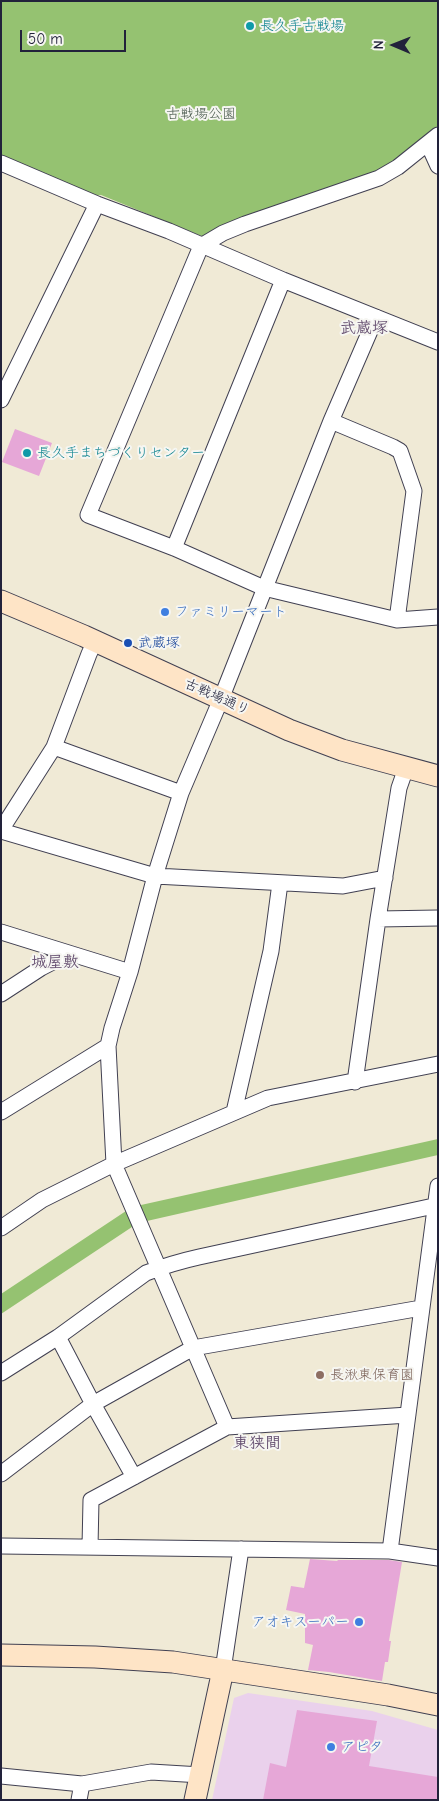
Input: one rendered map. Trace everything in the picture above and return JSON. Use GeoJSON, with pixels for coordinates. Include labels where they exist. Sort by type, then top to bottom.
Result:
{"type":"FeatureCollection","features":[{"type":"Feature","properties":{"kind":"street"},"geometry":{"type":"LineString","coordinates":[[438,166],[433,139],[398,167],[379,178],[244,224],[201,246],[88,515],[174,548],[264,588],[396,620],[438,617]]}},
{"type":"Feature","properties":{"kind":"street"},"geometry":{"type":"LineString","coordinates":[[1,164],[438,342]]}},
{"type":"Feature","properties":{"kind":"street"},"geometry":{"type":"LineString","coordinates":[[1,400],[96,204]]}},
{"type":"Feature","properties":{"kind":"street"},"geometry":{"type":"LineString","coordinates":[[174,548],[283,280]]}},
{"type":"Feature","properties":{"kind":"street"},"geometry":{"type":"LineString","coordinates":[[227,1427],[114,1164],[108,1046],[155,876],[181,793],[221,699],[331,421],[376,317]]}},
{"type":"Feature","properties":{"kind":"street"},"geometry":{"type":"LineString","coordinates":[[331,421],[400,451],[414,491],[396,620]]}},
{"type":"Feature","properties":{"kind":"street","name":"古戦場通り"},"geometry":{"type":"LineString","coordinates":[[1,601],[96,641],[289,730],[342,750],[438,776]]}},
{"type":"Feature","properties":{"kind":"street"},"geometry":{"type":"LineString","coordinates":[[96,641],[89,654],[54,747],[1,830],[155,876],[343,886],[386,878]]}},
{"type":"Feature","properties":{"kind":"street"},"geometry":{"type":"LineString","coordinates":[[54,747],[181,793]]}},
{"type":"Feature","properties":{"kind":"street"},"geometry":{"type":"LineString","coordinates":[[355,1082],[378,918],[386,878],[399,788],[406,768]]}},
{"type":"Feature","properties":{"kind":"street"},"geometry":{"type":"LineString","coordinates":[[234,1112],[271,951],[280,883]]}},
{"type":"Feature","properties":{"kind":"street"},"geometry":{"type":"LineString","coordinates":[[378,918],[438,918]]}},
{"type":"Feature","properties":{"kind":"street"},"geometry":{"type":"LineString","coordinates":[[1,932],[130,972]]}},
{"type":"Feature","properties":{"kind":"street"},"geometry":{"type":"LineString","coordinates":[[1,994],[41,968],[68,954]]}},
{"type":"Feature","properties":{"kind":"street"},"geometry":{"type":"LineString","coordinates":[[1,1112],[108,1046]]}},
{"type":"Feature","properties":{"kind":"street"},"geometry":{"type":"LineString","coordinates":[[1,1228],[42,1200],[114,1164],[268,1098],[438,1064]]}},
{"type":"Feature","properties":{"kind":"street"},"geometry":{"type":"LineString","coordinates":[[390,1551],[438,1186]]}},
{"type":"Feature","properties":{"kind":"street"},"geometry":{"type":"LineString","coordinates":[[1,1373],[58,1336],[146,1273],[182,1261],[437,1205]]}},
{"type":"Feature","properties":{"kind":"street"},"geometry":{"type":"LineString","coordinates":[[1,1474],[92,1404],[193,1348],[422,1308]]}},
{"type":"Feature","properties":{"kind":"street"},"geometry":{"type":"LineString","coordinates":[[58,1336],[92,1404],[134,1477]]}},
{"type":"Feature","properties":{"kind":"street"},"geometry":{"type":"LineString","coordinates":[[90,1548],[91,1500],[227,1427],[408,1415]]}},
{"type":"Feature","properties":{"kind":"street"},"geometry":{"type":"LineString","coordinates":[[1,1546],[390,1551],[438,1558]]}},
{"type":"Feature","properties":{"kind":"street"},"geometry":{"type":"LineString","coordinates":[[195,1800],[223,1670],[241,1549]]}},
{"type":"Feature","properties":{"kind":"street"},"geometry":{"type":"LineString","coordinates":[[1,1655],[173,1662],[388,1695],[438,1705]]}},
{"type":"Feature","properties":{"kind":"street"},"geometry":{"type":"LineString","coordinates":[[1,1776],[82,1784],[152,1772],[201,1774]]}},
{"type":"Feature","properties":{"kind":"street"},"geometry":{"type":"LineString","coordinates":[[79,1800],[82,1784]]}},
{"type":"Feature","properties":{"kind":"shaded area"},"geometry":{"type":"Polygon","coordinates":[[[248,1693],[372,1711],[438,1730],[438,1800],[212,1800],[234,1698],[248,1693]]]}},
{"type":"Feature","properties":{"kind":"green space","name":"古戦場公園"},"geometry":{"type":"Polygon","coordinates":[[[1,1],[438,1],[438,128],[378,171],[204,237],[101,195],[96,196],[1,158],[1,1]]]}},
{"type":"Feature","properties":{"kind":"green space"},"geometry":{"type":"Polygon","coordinates":[[[438,1139],[438,1155],[138,1223],[1,1314],[1,1294],[132,1207],[438,1139]]]}},
{"type":"Feature","properties":{"kind":"building","name":"長久手まちづくりセンター"},"geometry":{"type":"Polygon","coordinates":[[[15,429],[52,443],[39,476],[2,462],[15,429]]]}},
{"type":"Feature","properties":{"kind":"building"},"geometry":{"type":"Polygon","coordinates":[[[310,1559],[337,1561],[389,1560],[402,1562],[389,1641],[391,1641],[388,1662],[385,1662],[382,1681],[308,1670],[313,1645],[305,1643],[305,1614],[286,1610],[291,1586],[304,1588],[310,1559]]]}},
{"type":"Feature","properties":{"kind":"building","name":"アピタ"},"geometry":{"type":"Polygon","coordinates":[[[297,1710],[377,1721],[369,1766],[438,1777],[438,1800],[263,1800],[270,1763],[286,1767],[297,1710]]]}},
{"type":"Feature","properties":{"kind":"place","name":"長久手古戦場"},"geometry":{"type":"Point","coordinates":[250,26]}},
{"type":"Feature","properties":{"kind":"place","name":"長久手まちづくりセンター"},"geometry":{"type":"Point","coordinates":[27,453]}},
{"type":"Feature","properties":{"kind":"place","name":"ファミリーマート"},"geometry":{"type":"Point","coordinates":[165,612]}},
{"type":"Feature","properties":{"kind":"place","name":"武蔵塚"},"geometry":{"type":"Point","coordinates":[128,643]}},
{"type":"Feature","properties":{"kind":"place","name":"長湫東保育園"},"geometry":{"type":"Point","coordinates":[320,1375]}},
{"type":"Feature","properties":{"kind":"place","name":"アオキスーパー"},"geometry":{"type":"Point","coordinates":[359,1622]}},
{"type":"Feature","properties":{"kind":"place","name":"アピタ"},"geometry":{"type":"Point","coordinates":[331,1747]}},
{"type":"Feature","properties":{"kind":"district","name":"武蔵塚"},"geometry":{"type":"Point","coordinates":[364,328]}},
{"type":"Feature","properties":{"kind":"district","name":"城屋敷"},"geometry":{"type":"Point","coordinates":[55,962]}},
{"type":"Feature","properties":{"kind":"district","name":"東狭間"},"geometry":{"type":"Point","coordinates":[257,1443]}}]}
